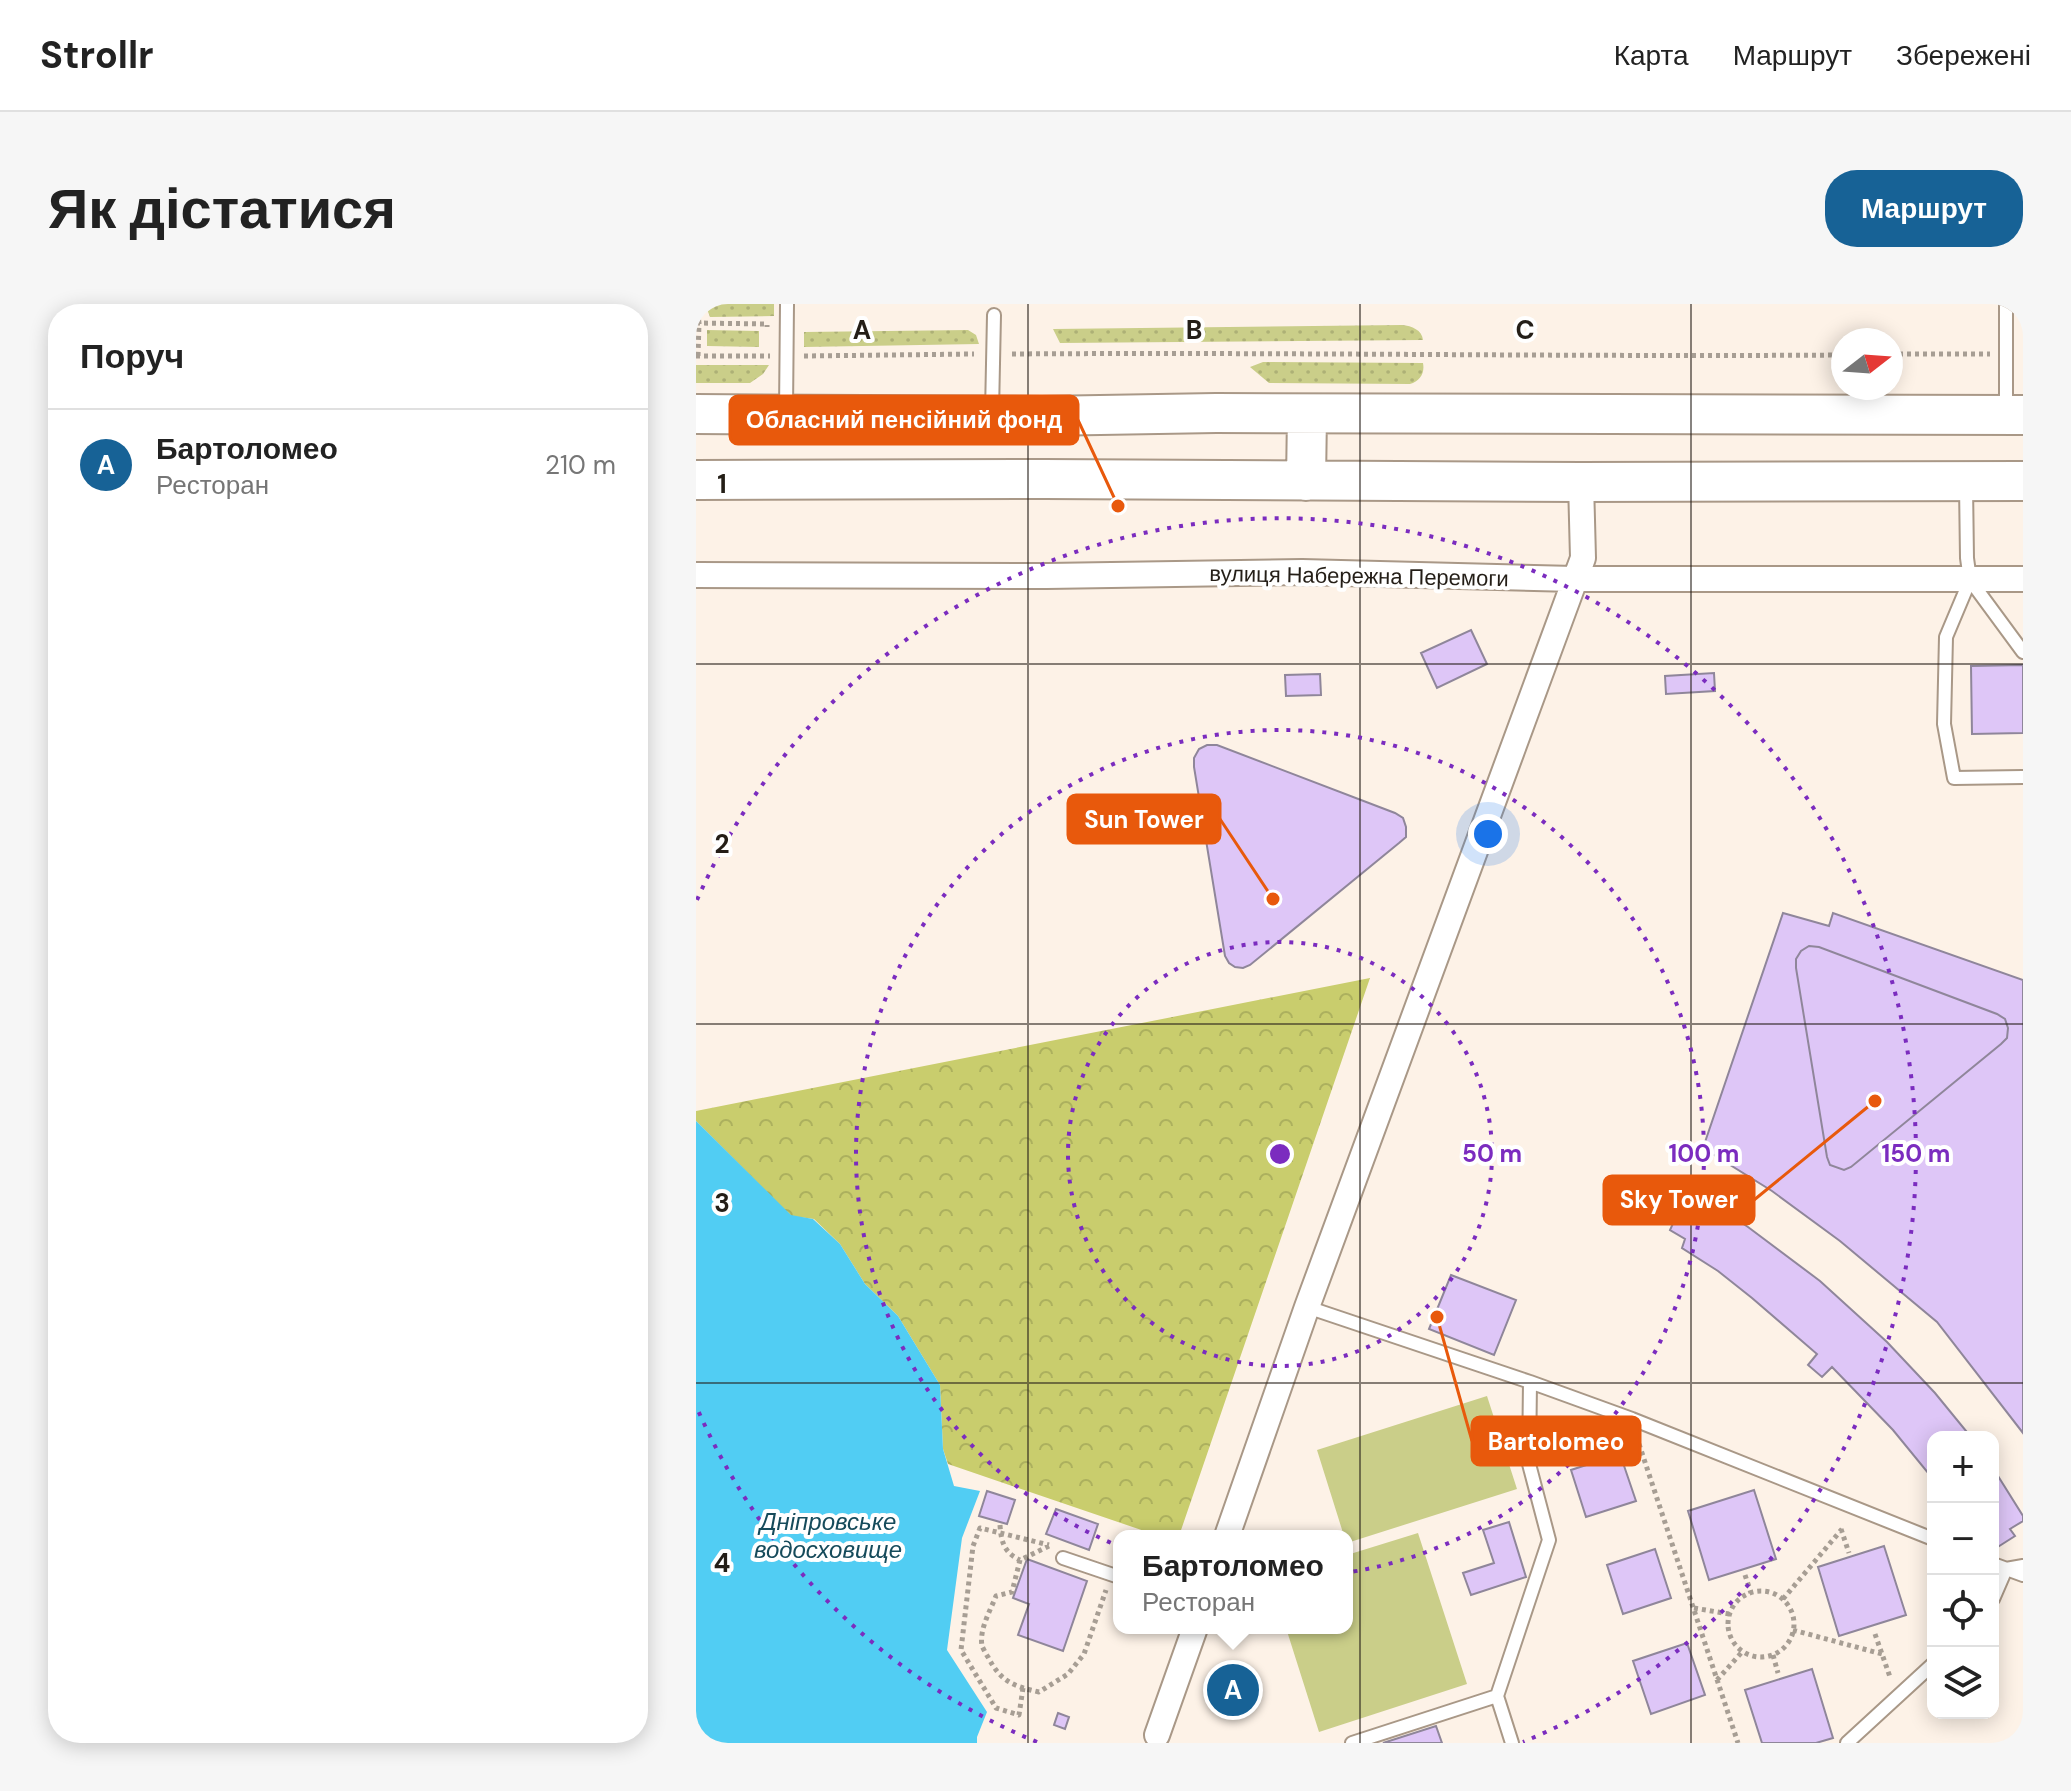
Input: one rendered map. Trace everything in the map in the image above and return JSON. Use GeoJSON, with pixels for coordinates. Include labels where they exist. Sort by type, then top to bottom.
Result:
{"type":"FeatureCollection","features":[{"type":"Feature","properties":{"kind":"main road"},"geometry":{"type":"LineString","coordinates":[[696,414],[2014,415]]}},
{"type":"Feature","properties":{"kind":"main road"},"geometry":{"type":"LineString","coordinates":[[1306,481],[1307,414]]}},
{"type":"Feature","properties":{"kind":"main road"},"geometry":{"type":"LineString","coordinates":[[696,480],[2023,481]]}},
{"type":"Feature","properties":{"kind":"street"},"geometry":{"type":"LineString","coordinates":[[1229,1530],[1307,1307],[1583,558],[1581,482]]}},
{"type":"Feature","properties":{"kind":"street","name":"вулиця Набережна Перемоги"},"geometry":{"type":"LineString","coordinates":[[696,575],[1047,576],[1302,572],[1574,579],[2023,579]]}},
{"type":"Feature","properties":{"kind":"street"},"geometry":{"type":"LineString","coordinates":[[1156,1739],[1193,1634]]}},
{"type":"Feature","properties":{"kind":"lane"},"geometry":{"type":"LineString","coordinates":[[786,415],[787,304]]}},
{"type":"Feature","properties":{"kind":"lane"},"geometry":{"type":"LineString","coordinates":[[2006,304],[2006,353],[2014,415]]}},
{"type":"Feature","properties":{"kind":"lane"},"geometry":{"type":"LineString","coordinates":[[992,414],[994,315]]}},
{"type":"Feature","properties":{"kind":"lane"},"geometry":{"type":"LineString","coordinates":[[1966,481],[1970,580],[2022,649]]}},
{"type":"Feature","properties":{"kind":"lane"},"geometry":{"type":"LineString","coordinates":[[1970,580],[1946,637],[1944,724],[1954,778],[2023,777]]}},
{"type":"Feature","properties":{"kind":"lane"},"geometry":{"type":"LineString","coordinates":[[1307,1307],[1632,1419],[1927,1537]]}},
{"type":"Feature","properties":{"kind":"lane"},"geometry":{"type":"LineString","coordinates":[[1512,1743],[1497,1696],[1549,1540],[1529,1464],[1530,1382]]}},
{"type":"Feature","properties":{"kind":"lane"},"geometry":{"type":"LineString","coordinates":[[1063,1558],[1113,1575]]}},
{"type":"Feature","properties":{"kind":"lane"},"geometry":{"type":"LineString","coordinates":[[1999,1566],[2023,1575]]}},
{"type":"Feature","properties":{"kind":"lane"},"geometry":{"type":"LineString","coordinates":[[2006,1569],[2023,1566]]}},
{"type":"Feature","properties":{"kind":"lane"},"geometry":{"type":"LineString","coordinates":[[1999,1585],[2006,1569]]}},
{"type":"Feature","properties":{"kind":"lane"},"geometry":{"type":"LineString","coordinates":[[1847,1743],[1927,1670]]}},
{"type":"Feature","properties":{"kind":"lane"},"geometry":{"type":"LineString","coordinates":[[1352,1743],[1497,1696]]}},
{"type":"Feature","properties":{"kind":"path"},"geometry":{"type":"LineString","coordinates":[[697,304],[697,356],[1831,355]]}},
{"type":"Feature","properties":{"kind":"path"},"geometry":{"type":"LineString","coordinates":[[698,323],[767,324],[767,335]]}},
{"type":"Feature","properties":{"kind":"path"},"geometry":{"type":"LineString","coordinates":[[767,345],[767,356]]}},
{"type":"Feature","properties":{"kind":"path"},"geometry":{"type":"LineString","coordinates":[[1903,354],[2006,353]]}},
{"type":"Feature","properties":{"kind":"path"},"geometry":{"type":"LineString","coordinates":[[1632,1419],[1738,1743]]}},
{"type":"Feature","properties":{"kind":"path"},"geometry":{"type":"LineString","coordinates":[[1000,1525],[1005,1549],[1020,1560]]}},
{"type":"Feature","properties":{"kind":"path"},"geometry":{"type":"LineString","coordinates":[[1023,1688],[1019,1715],[996,1708],[961,1650],[973,1546],[980,1528],[1050,1545],[1063,1558]]}},
{"type":"Feature","properties":{"kind":"path"},"geometry":{"type":"LineString","coordinates":[[1783,1599],[1842,1529]]}},
{"type":"Feature","properties":{"kind":"path"},"geometry":{"type":"LineString","coordinates":[[1050,1545],[1020,1560],[1012,1592],[996,1596],[988,1614],[982,1647],[995,1671],[1004,1679],[1039,1692],[1068,1674],[1084,1654],[1113,1581]]}},
{"type":"Feature","properties":{"kind":"path"},"geometry":{"type":"LineString","coordinates":[[1745,1575],[1751,1593]]}},
{"type":"Feature","properties":{"kind":"path"},"geometry":{"type":"LineString","coordinates":[[1751,1593],[1773,1593],[1790,1608],[1793,1619],[1790,1641],[1773,1655],[1762,1657],[1742,1652],[1729,1635],[1729,1614],[1741,1597],[1751,1593]]}},
{"type":"Feature","properties":{"kind":"path"},"geometry":{"type":"LineString","coordinates":[[1694,1608],[1729,1614]]}},
{"type":"Feature","properties":{"kind":"path"},"geometry":{"type":"LineString","coordinates":[[1793,1630],[1882,1654]]}},
{"type":"Feature","properties":{"kind":"path"},"geometry":{"type":"LineString","coordinates":[[1875,1634],[1897,1697]]}},
{"type":"Feature","properties":{"kind":"path"},"geometry":{"type":"LineString","coordinates":[[1717,1680],[1742,1652]]}},
{"type":"Feature","properties":{"kind":"path"},"geometry":{"type":"LineString","coordinates":[[1773,1655],[1778,1673]]}},
{"type":"Feature","properties":{"kind":"green space"},"geometry":{"type":"Polygon","coordinates":[[[705,304],[774,304],[774,316],[710,317],[705,304]]]}},
{"type":"Feature","properties":{"kind":"green space"},"geometry":{"type":"Polygon","coordinates":[[[1402,325],[1416,329],[1423,340],[1060,343],[1053,329],[1402,325]]]}},
{"type":"Feature","properties":{"kind":"green space"},"geometry":{"type":"Polygon","coordinates":[[[707,330],[759,331],[759,347],[707,346],[707,330]]]}},
{"type":"Feature","properties":{"kind":"green space"},"geometry":{"type":"Polygon","coordinates":[[[968,330],[976,335],[979,344],[804,347],[804,332],[968,330]]]}},
{"type":"Feature","properties":{"kind":"green space"},"geometry":{"type":"Polygon","coordinates":[[[1263,362],[1423,363],[1423,367],[1419,379],[1410,384],[1269,383],[1250,367],[1263,362]]]}},
{"type":"Feature","properties":{"kind":"green space"},"geometry":{"type":"Polygon","coordinates":[[[696,365],[769,365],[763,374],[750,383],[696,383],[696,365]]]}},
{"type":"Feature","properties":{"kind":"green space"},"geometry":{"type":"Polygon","coordinates":[[[1370,978],[1181,1530],[1141,1530],[948,1464],[943,1449],[940,1385],[898,1316],[865,1284],[840,1244],[814,1219],[791,1216],[696,1121],[696,1111],[1370,978]]]}},
{"type":"Feature","properties":{"kind":"green space"},"geometry":{"type":"Polygon","coordinates":[[[1487,1396],[1517,1489],[1353,1541],[1353,1530],[1342,1530],[1317,1450],[1487,1396]]]}},
{"type":"Feature","properties":{"kind":"green space"},"geometry":{"type":"Polygon","coordinates":[[[1418,1533],[1467,1684],[1319,1732],[1288,1634],[1353,1634],[1353,1553],[1418,1533]]]}},
{"type":"Feature","properties":{"kind":"water","name":"Дніпровське водосховище"},"geometry":{"type":"Polygon","coordinates":[[[696,1121],[791,1215],[813,1219],[840,1244],[865,1284],[898,1316],[940,1385],[943,1449],[954,1486],[980,1491],[962,1538],[947,1650],[987,1712],[977,1743],[696,1743],[696,1121]]]}},
{"type":"Feature","properties":{"kind":"building"},"geometry":{"type":"Polygon","coordinates":[[[1471,630],[1487,664],[1437,688],[1421,653],[1471,630]]]}},
{"type":"Feature","properties":{"kind":"building"},"geometry":{"type":"Polygon","coordinates":[[[2023,665],[2023,733],[1972,734],[1971,666],[2023,665]]]}},
{"type":"Feature","properties":{"kind":"building"},"geometry":{"type":"Polygon","coordinates":[[[1714,673],[1715,691],[1666,694],[1665,676],[1714,673]]]}},
{"type":"Feature","properties":{"kind":"building"},"geometry":{"type":"Polygon","coordinates":[[[1320,674],[1321,695],[1286,696],[1285,675],[1320,674]]]}},
{"type":"Feature","properties":{"kind":"building"},"geometry":{"type":"Polygon","coordinates":[[[1217,745],[1395,813],[1403,818],[1406,827],[1406,837],[1243,968],[1229,963],[1225,956],[1194,767],[1194,758],[1199,749],[1217,745]]]}},
{"type":"Feature","properties":{"kind":"building"},"geometry":{"type":"Polygon","coordinates":[[[1783,913],[1829,926],[1833,913],[2023,980],[2023,1433],[1937,1322],[1840,1241],[1772,1191],[1703,1148],[1783,913]],[[1809,946],[1801,951],[1796,959],[1796,968],[1827,1157],[1830,1165],[1844,1170],[2001,1044],[2007,1038],[2008,1028],[2005,1019],[1997,1014],[1819,947],[1809,946]]]}},
{"type":"Feature","properties":{"kind":"building"},"geometry":{"type":"Polygon","coordinates":[[[1809,946],[1819,947],[1997,1014],[2005,1019],[2008,1028],[2007,1038],[2001,1044],[1844,1170],[1830,1165],[1827,1157],[1796,968],[1796,959],[1809,946]]]}},
{"type":"Feature","properties":{"kind":"building"},"geometry":{"type":"Polygon","coordinates":[[[1689,1188],[1748,1227],[1820,1281],[1887,1342],[1966,1431],[1927,1431],[1927,1472],[1893,1430],[1832,1367],[1822,1377],[1808,1365],[1817,1354],[1718,1271],[1682,1248],[1685,1239],[1670,1230],[1689,1188]]]}},
{"type":"Feature","properties":{"kind":"building"},"geometry":{"type":"Polygon","coordinates":[[[1451,1275],[1516,1300],[1494,1355],[1429,1329],[1451,1275]]]}},
{"type":"Feature","properties":{"kind":"building"},"geometry":{"type":"Polygon","coordinates":[[[1620,1454],[1636,1501],[1586,1517],[1571,1470],[1620,1454]]]}},
{"type":"Feature","properties":{"kind":"building"},"geometry":{"type":"Polygon","coordinates":[[[1999,1478],[2023,1516],[2023,1521],[2010,1529],[2015,1536],[1999,1546],[1999,1478]]]}},
{"type":"Feature","properties":{"kind":"building"},"geometry":{"type":"Polygon","coordinates":[[[1754,1490],[1776,1559],[1709,1580],[1688,1511],[1754,1490]]]}},
{"type":"Feature","properties":{"kind":"building"},"geometry":{"type":"Polygon","coordinates":[[[987,1491],[1015,1500],[1007,1524],[979,1516],[987,1491]]]}},
{"type":"Feature","properties":{"kind":"building"},"geometry":{"type":"Polygon","coordinates":[[[1056,1509],[1098,1524],[1089,1550],[1046,1534],[1056,1509]]]}},
{"type":"Feature","properties":{"kind":"building"},"geometry":{"type":"Polygon","coordinates":[[[1509,1522],[1526,1577],[1471,1595],[1463,1573],[1494,1563],[1483,1530],[1509,1522]]]}},
{"type":"Feature","properties":{"kind":"building"},"geometry":{"type":"Polygon","coordinates":[[[1884,1546],[1906,1615],[1839,1636],[1818,1567],[1884,1546]]]}},
{"type":"Feature","properties":{"kind":"building"},"geometry":{"type":"Polygon","coordinates":[[[1655,1549],[1671,1598],[1623,1614],[1607,1565],[1655,1549]]]}},
{"type":"Feature","properties":{"kind":"building"},"geometry":{"type":"Polygon","coordinates":[[[1027,1559],[1087,1581],[1063,1651],[1018,1635],[1029,1604],[1013,1598],[1027,1559]]]}},
{"type":"Feature","properties":{"kind":"building"},"geometry":{"type":"Polygon","coordinates":[[[1687,1643],[1705,1695],[1651,1714],[1633,1661],[1687,1643]]]}},
{"type":"Feature","properties":{"kind":"building"},"geometry":{"type":"Polygon","coordinates":[[[1812,1669],[1833,1738],[1816,1743],[1762,1743],[1745,1690],[1812,1669]]]}},
{"type":"Feature","properties":{"kind":"building"},"geometry":{"type":"Polygon","coordinates":[[[1058,1713],[1069,1717],[1065,1729],[1054,1725],[1058,1713]]]}},
{"type":"Feature","properties":{"kind":"building"},"geometry":{"type":"Polygon","coordinates":[[[1436,1726],[1442,1743],[1383,1743],[1436,1726]]]}},
{"type":"Feature","properties":{"kind":"building"},"geometry":{"type":"Polygon","coordinates":[[[2023,1736],[2023,1743],[2003,1743],[2023,1736]]]}},
{"type":"Feature","properties":{"kind":"place","name":"Обласний пенсійний фонд"},"geometry":{"type":"Point","coordinates":[1118,506]}},
{"type":"Feature","properties":{"kind":"place","name":"Sun Tower"},"geometry":{"type":"Point","coordinates":[1273,899]}},
{"type":"Feature","properties":{"kind":"place","name":"Sky Tower"},"geometry":{"type":"Point","coordinates":[1875,1101]}},
{"type":"Feature","properties":{"kind":"place","name":"Bartolomeo"},"geometry":{"type":"Point","coordinates":[1437,1317]}},
{"type":"Feature","properties":{"kind":"place","name":"Бартоломео"},"geometry":{"type":"Point","coordinates":[1233,1690]}}]}
